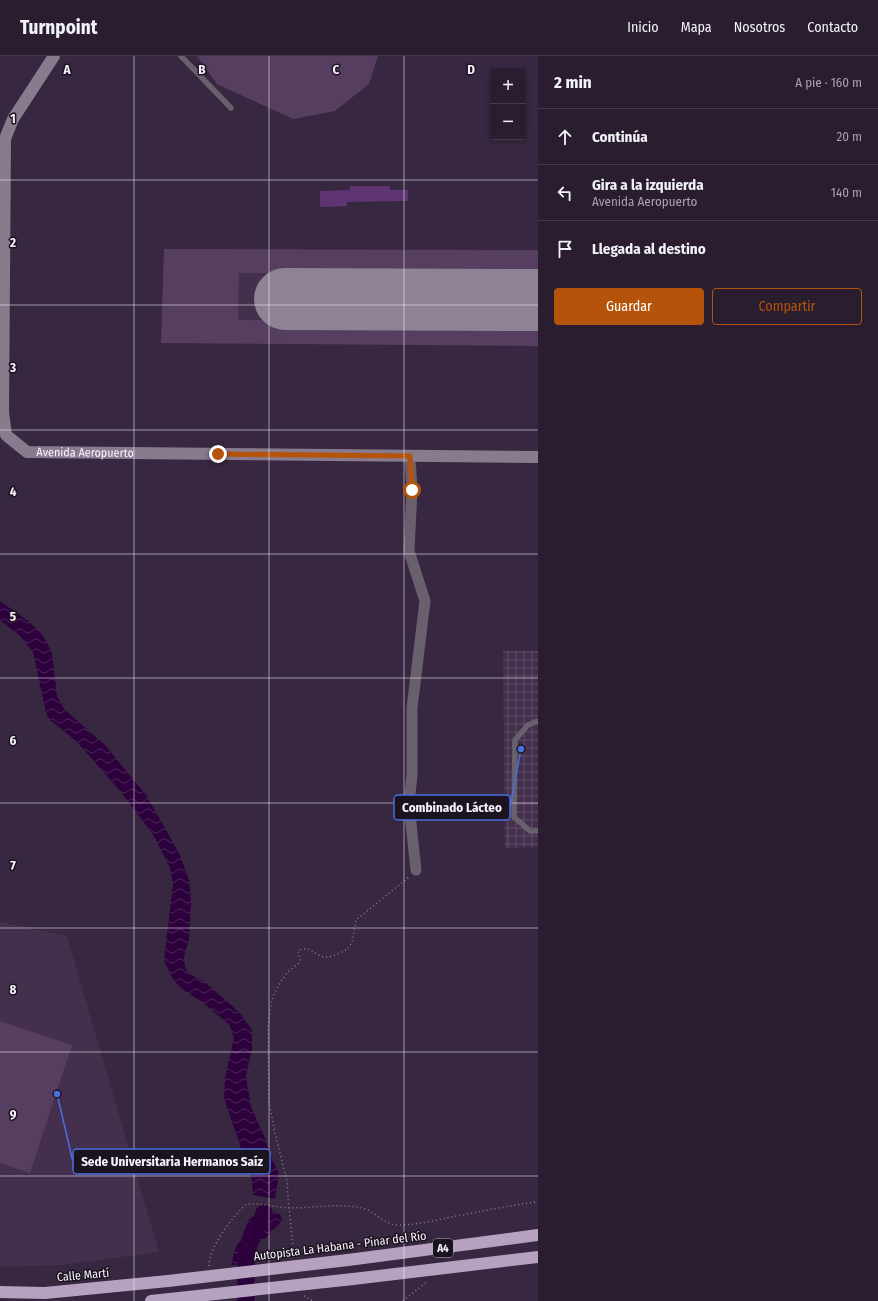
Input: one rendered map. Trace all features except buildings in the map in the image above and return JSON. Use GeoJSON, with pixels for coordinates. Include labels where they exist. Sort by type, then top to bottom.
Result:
{"type":"FeatureCollection","features":[{"type":"Feature","properties":{"kind":"highway","name":"Autopista La Habana - Pinar del Río"},"geometry":{"type":"LineString","coordinates":[[168,1281],[348,1260],[538,1235]]}},
{"type":"Feature","properties":{"kind":"highway","name":"A4"},"geometry":{"type":"LineString","coordinates":[[151,1301],[538,1256]]}},
{"type":"Feature","properties":{"kind":"highway","name":"Calle Martí"},"geometry":{"type":"LineString","coordinates":[[0,1292],[44,1293],[168,1281]]}},
{"type":"Feature","properties":{"kind":"street","name":"Avenida Aeropuerto"},"geometry":{"type":"LineString","coordinates":[[54,56],[13,118],[5,139],[3,412],[6,435],[27,452],[538,457]]}},
{"type":"Feature","properties":{"kind":"street"},"geometry":{"type":"LineString","coordinates":[[410,456],[412,490],[409,551],[425,601],[412,708],[412,774],[409,805],[416,870]]}},
{"type":"Feature","properties":{"kind":"lane"},"geometry":{"type":"LineString","coordinates":[[181,56],[231,108]]}},
{"type":"Feature","properties":{"kind":"lane"},"geometry":{"type":"LineString","coordinates":[[538,721],[528,725],[515,740],[514,817],[530,831],[538,831]]}},
{"type":"Feature","properties":{"kind":"path"},"geometry":{"type":"LineString","coordinates":[[295,1260],[287,1181],[269,1102],[268,1027],[273,996],[288,972],[298,964],[300,960],[298,951],[309,949],[327,957],[348,949],[352,942],[356,920],[416,870]]}},
{"type":"Feature","properties":{"kind":"path"},"geometry":{"type":"LineString","coordinates":[[210,1271],[210,1257],[230,1223],[242,1207],[247,1204],[253,1203],[289,1208],[340,1206],[356,1207],[366,1209],[387,1223],[405,1224],[440,1220],[519,1204],[538,1202]]}},
{"type":"Feature","properties":{"kind":"path"},"geometry":{"type":"LineString","coordinates":[[403,1301],[427,1282],[440,1268]]}},
{"type":"Feature","properties":{"kind":"path"},"geometry":{"type":"LineString","coordinates":[[301,1294],[313,1301]]}},
{"type":"Feature","properties":{"kind":"shaded area"},"geometry":{"type":"Polygon","coordinates":[[[197,56],[378,56],[369,84],[335,111],[293,119],[217,84],[197,56]]]}},
{"type":"Feature","properties":{"kind":"shaded area"},"geometry":{"type":"Polygon","coordinates":[[[164,249],[538,250],[538,274],[239,273],[238,320],[538,321],[538,346],[161,343],[164,249]]]}},
{"type":"Feature","properties":{"kind":"shaded area"},"geometry":{"type":"Polygon","coordinates":[[[238,273],[538,274],[538,321],[238,320],[238,273]]]}},
{"type":"Feature","properties":{"kind":"shaded area"},"geometry":{"type":"Polygon","coordinates":[[[503,651],[538,651],[538,847],[505,848],[503,651]]]}},
{"type":"Feature","properties":{"kind":"shaded area"},"geometry":{"type":"Polygon","coordinates":[[[0,922],[67,936],[159,1252],[62,1265],[0,1267],[0,922]]]}},
{"type":"Feature","properties":{"kind":"shaded area"},"geometry":{"type":"Polygon","coordinates":[[[0,1021],[72,1045],[30,1173],[0,1163],[0,1021]]]}},
{"type":"Feature","properties":{"kind":"water"},"geometry":{"type":"Polygon","coordinates":[[[0,601],[27,620],[42,634],[52,653],[57,696],[65,710],[105,745],[146,795],[180,855],[189,880],[191,901],[189,939],[184,957],[185,967],[188,973],[206,983],[240,1013],[252,1030],[252,1050],[246,1076],[251,1107],[279,1173],[275,1199],[253,1195],[252,1181],[224,1098],[225,1078],[234,1038],[229,1024],[181,988],[173,979],[164,961],[173,884],[170,868],[154,836],[121,792],[76,741],[50,720],[46,713],[33,652],[20,636],[0,620],[0,601]]]}},
{"type":"Feature","properties":{"kind":"water"},"geometry":{"type":"Polygon","coordinates":[[[258,1212],[280,1214],[282,1221],[265,1239],[261,1239],[256,1250],[255,1263],[231,1265],[235,1249],[242,1237],[249,1219],[258,1212]]]}},
{"type":"Feature","properties":{"kind":"waterway"},"geometry":{"type":"LineString","coordinates":[[246,1301],[247,1252],[252,1234],[261,1222],[264,1213]]}},
{"type":"Feature","properties":{"kind":"runway"},"geometry":{"type":"LineString","coordinates":[[285,299],[538,300]]}},
{"type":"Feature","properties":{"kind":"place","name":"Combinado Lácteo"},"geometry":{"type":"Point","coordinates":[521,749]}},
{"type":"Feature","properties":{"kind":"place","name":"Sede Universitaria Hermanos Saíz"},"geometry":{"type":"Point","coordinates":[57,1094]}},
{"type":"Feature","properties":{"kind":"route"},"geometry":{"type":"LineString","coordinates":[[218,454],[410,456],[412,490]]}}]}
